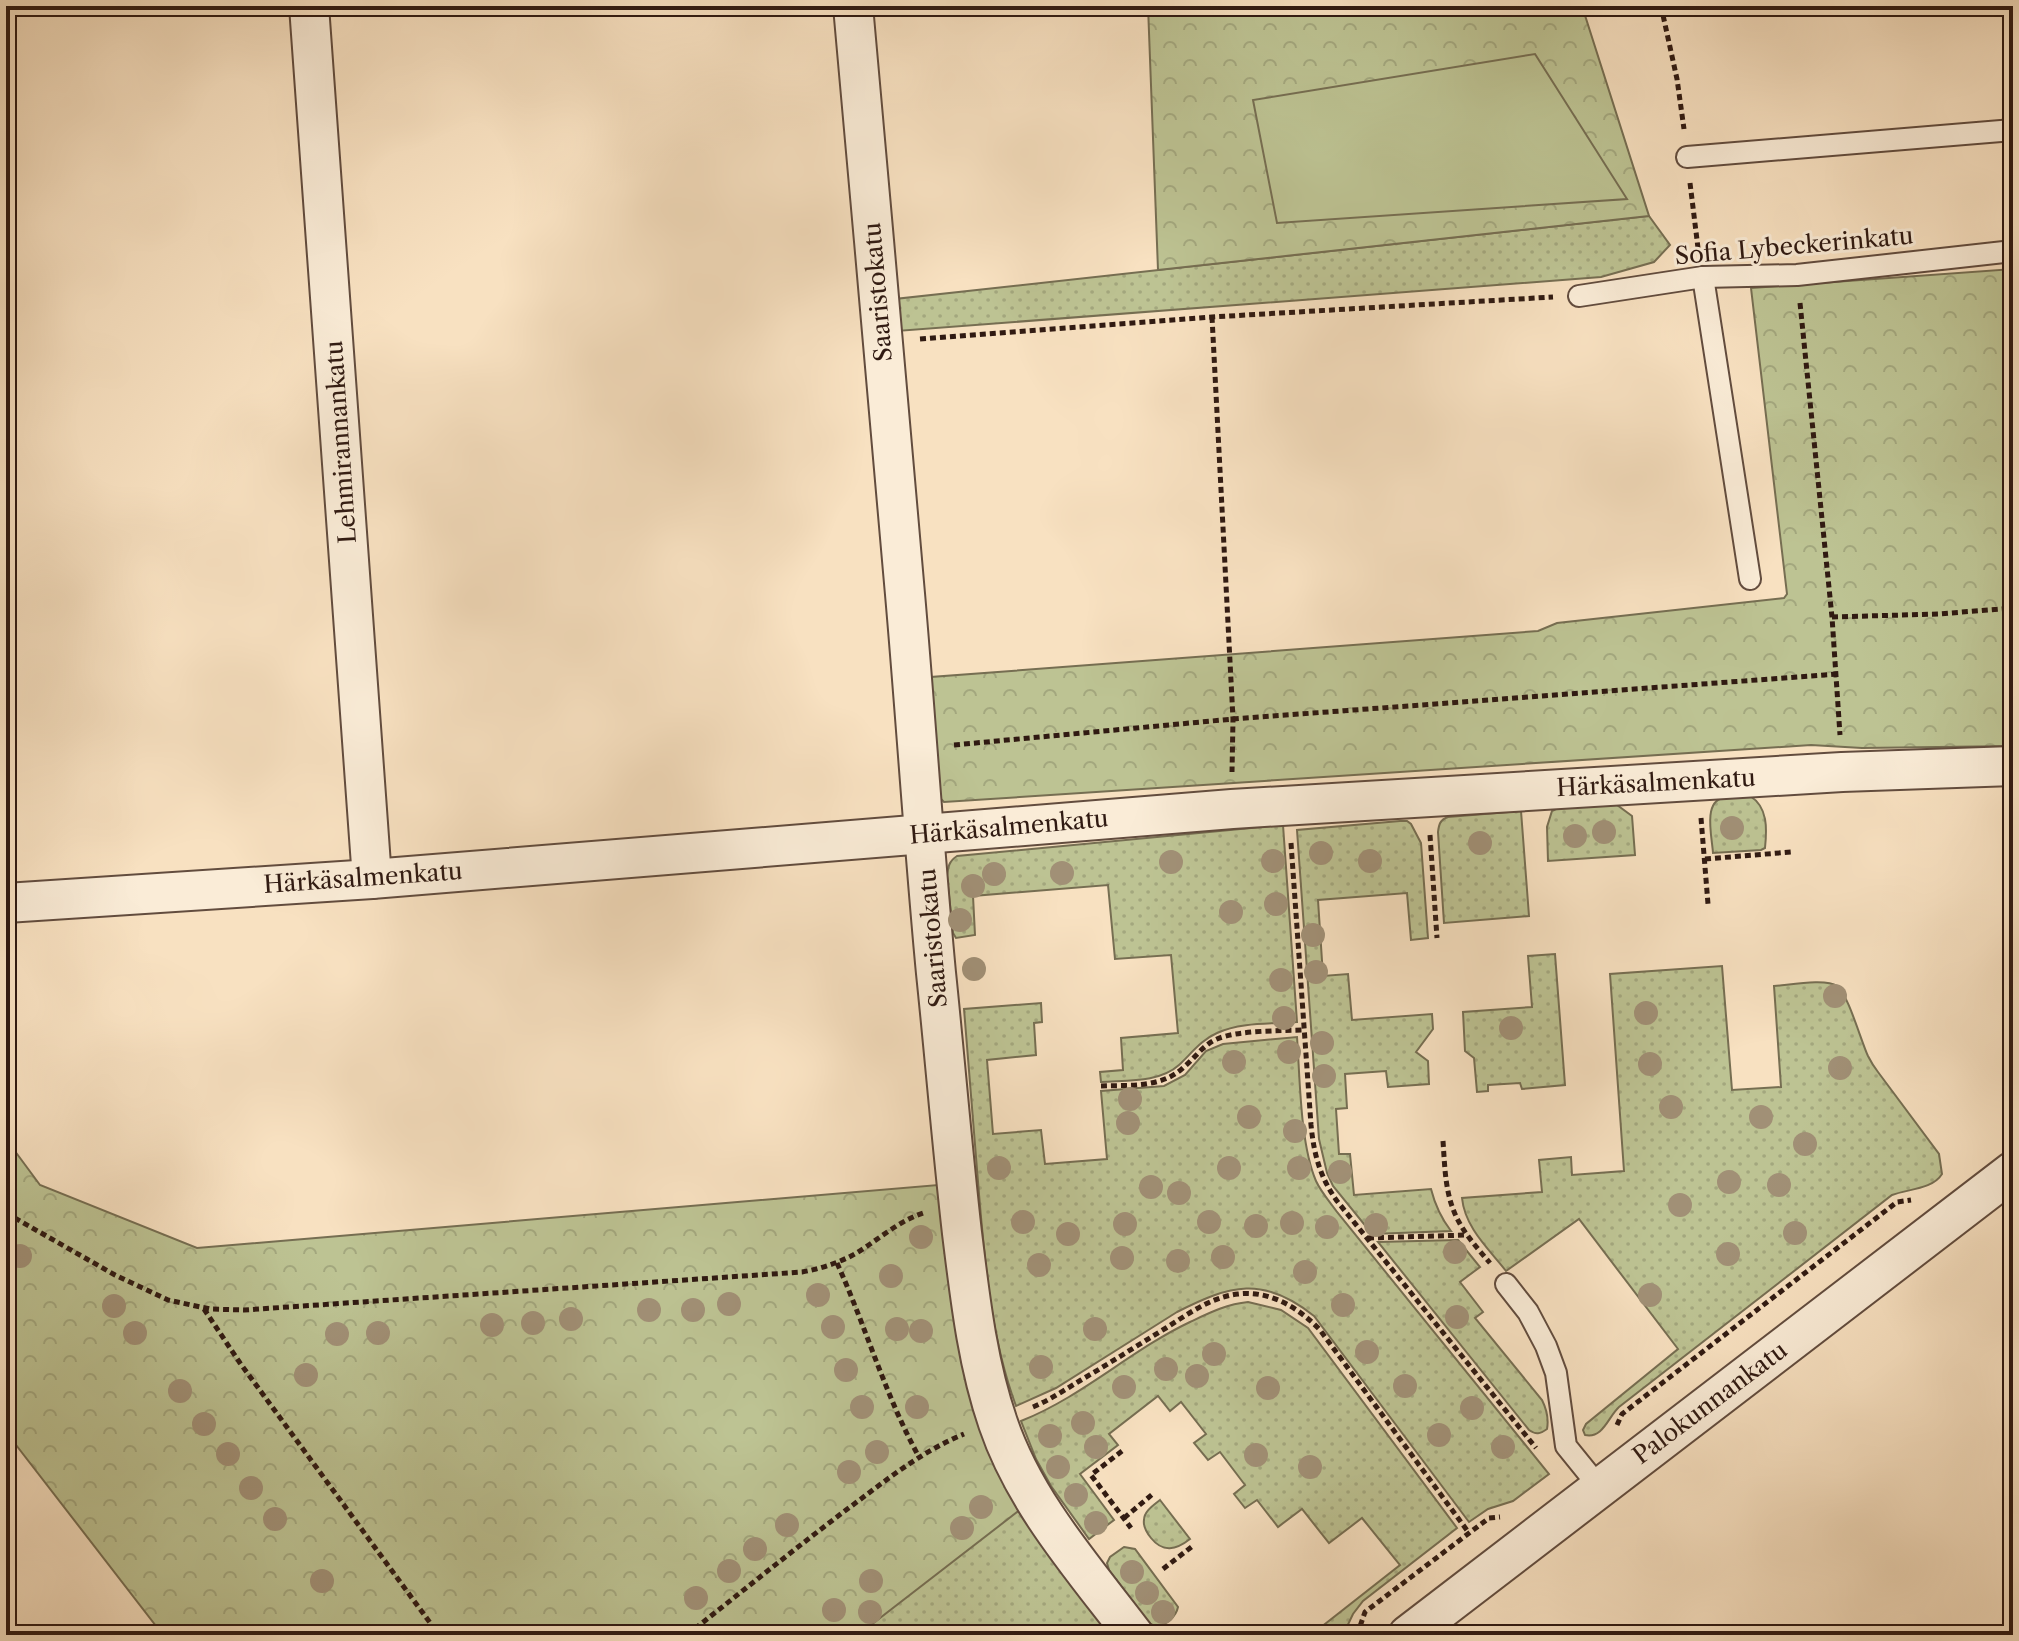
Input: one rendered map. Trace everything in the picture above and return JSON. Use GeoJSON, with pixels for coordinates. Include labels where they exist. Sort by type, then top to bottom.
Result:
{"type":"FeatureCollection","features":[{"type":"Feature","properties":{"kind":"street","name":"Lehmirannankatu"},"geometry":{"type":"LineString","coordinates":[[309,6],[372,879]]}},
{"type":"Feature","properties":{"kind":"street","name":"Saaristokatu"},"geometry":{"type":"LineString","coordinates":[[853,6],[923,834],[970,1301],[982,1367],[1010,1456],[1054,1529],[1134,1635]]}},
{"type":"Feature","properties":{"kind":"street","name":"Härkäsalmenkatu"},"geometry":{"type":"LineString","coordinates":[[6,903],[372,879],[1232,809],[1842,772],[2013,766]]}},
{"type":"Feature","properties":{"kind":"street","name":"Palokunnankatu"},"geometry":{"type":"LineString","coordinates":[[1408,1635],[2008,1185]]}},
{"type":"Feature","properties":{"kind":"lane"},"geometry":{"type":"LineString","coordinates":[[1687,157],[2013,130]]}},
{"type":"Feature","properties":{"kind":"lane","name":"Sofia Lybeckerinkatu"},"geometry":{"type":"LineString","coordinates":[[1579,296],[1703,277],[1797,275],[2013,251]]}},
{"type":"Feature","properties":{"kind":"lane"},"geometry":{"type":"LineString","coordinates":[[1703,277],[1750,579]]}},
{"type":"Feature","properties":{"kind":"lane"},"geometry":{"type":"LineString","coordinates":[[1506,1284],[1528,1312],[1546,1346],[1556,1373],[1566,1446],[1600,1488]]}},
{"type":"Feature","properties":{"kind":"path"},"geometry":{"type":"LineString","coordinates":[[1797,275],[1832,617],[1842,772]]}},
{"type":"Feature","properties":{"kind":"path"},"geometry":{"type":"LineString","coordinates":[[883,342],[1212,317],[1579,296]]}},
{"type":"Feature","properties":{"kind":"path"},"geometry":{"type":"LineString","coordinates":[[1212,317],[1233,719],[1232,809]]}},
{"type":"Feature","properties":{"kind":"path"},"geometry":{"type":"LineString","coordinates":[[1832,617],[2013,608]]}},
{"type":"Feature","properties":{"kind":"path"},"geometry":{"type":"LineString","coordinates":[[917,749],[1233,719],[1837,674]]}},
{"type":"Feature","properties":{"kind":"path"},"geometry":{"type":"LineString","coordinates":[[1428,797],[1437,938]]}},
{"type":"Feature","properties":{"kind":"path"},"geometry":{"type":"LineString","coordinates":[[1288,806],[1311,1125],[1318,1165],[1328,1188],[1543,1455]]}},
{"type":"Feature","properties":{"kind":"path"},"geometry":{"type":"LineString","coordinates":[[1708,904],[1705,859],[1791,852]]}},
{"type":"Feature","properties":{"kind":"path"},"geometry":{"type":"LineString","coordinates":[[1101,1086],[1164,1080],[1184,1067],[1203,1048],[1228,1035],[1304,1030]]}},
{"type":"Feature","properties":{"kind":"path"},"geometry":{"type":"LineString","coordinates":[[1443,1141],[1448,1194],[1460,1224],[1506,1284]]}},
{"type":"Feature","properties":{"kind":"path"},"geometry":{"type":"LineString","coordinates":[[6,1213],[102,1268],[168,1300],[204,1308],[244,1310],[802,1272],[837,1263],[908,1218],[937,1208],[959,1206]]}},
{"type":"Feature","properties":{"kind":"path"},"geometry":{"type":"LineString","coordinates":[[1367,1238],[1468,1235]]}},
{"type":"Feature","properties":{"kind":"path"},"geometry":{"type":"LineString","coordinates":[[837,1263],[856,1305],[888,1396],[919,1457]]}},
{"type":"Feature","properties":{"kind":"path"},"geometry":{"type":"LineString","coordinates":[[687,1635],[805,1541],[919,1457],[942,1444],[1042,1404],[1192,1311],[1214,1300],[1237,1294],[1252,1293],[1273,1298],[1308,1317],[1469,1533]]}},
{"type":"Feature","properties":{"kind":"path"},"geometry":{"type":"LineString","coordinates":[[204,1308],[240,1363],[439,1635]]}},
{"type":"Feature","properties":{"kind":"path"},"geometry":{"type":"LineString","coordinates":[[1122,1451],[1091,1475],[1131,1528]]}},
{"type":"Feature","properties":{"kind":"path"},"geometry":{"type":"LineString","coordinates":[[1124,1518],[1154,1493]]}},
{"type":"Feature","properties":{"kind":"path"},"geometry":{"type":"LineString","coordinates":[[1163,1569],[1194,1545]]}},
{"type":"Feature","properties":{"kind":"green space"},"geometry":{"type":"Polygon","coordinates":[[[1148,6],[1582,6],[1649,216],[1158,270],[1148,6]]]}},
{"type":"Feature","properties":{"kind":"green space"},"geometry":{"type":"Polygon","coordinates":[[[1535,54],[1627,199],[1277,223],[1253,100],[1535,54]]]}},
{"type":"Feature","properties":{"kind":"green space"},"geometry":{"type":"Polygon","coordinates":[[[1649,216],[1670,245],[1654,262],[1601,277],[897,331],[895,299],[1649,216]]]}},
{"type":"Feature","properties":{"kind":"green space"},"geometry":{"type":"Polygon","coordinates":[[[2013,269],[2013,746],[1862,748],[1811,745],[944,802],[939,797],[931,677],[1538,631],[1557,623],[1784,598],[1787,594],[1751,288],[2013,269]]]}},
{"type":"Feature","properties":{"kind":"green space"},"geometry":{"type":"Polygon","coordinates":[[[1750,796],[1763,812],[1765,848],[1713,853],[1710,821],[1713,806],[1723,798],[1750,796]]]}},
{"type":"Feature","properties":{"kind":"green space"},"geometry":{"type":"Polygon","coordinates":[[[1617,805],[1632,816],[1635,855],[1548,861],[1547,827],[1552,811],[1617,805]]]}},
{"type":"Feature","properties":{"kind":"green space"},"geometry":{"type":"Polygon","coordinates":[[[1521,811],[1529,916],[1444,923],[1440,823],[1448,817],[1521,811]]]}},
{"type":"Feature","properties":{"kind":"green space"},"geometry":{"type":"Polygon","coordinates":[[[1407,821],[1421,843],[1428,938],[1411,940],[1407,893],[1318,900],[1323,976],[1348,974],[1352,1020],[1432,1014],[1433,1029],[1416,1052],[1428,1061],[1429,1084],[1388,1087],[1386,1071],[1345,1074],[1347,1108],[1336,1109],[1339,1154],[1350,1154],[1354,1195],[1431,1189],[1451,1231],[1372,1234],[1333,1186],[1319,1139],[1297,830],[1407,821]]]}},
{"type":"Feature","properties":{"kind":"green space"},"geometry":{"type":"Polygon","coordinates":[[[1283,825],[1297,1022],[1226,1029],[1206,1039],[1179,1065],[1162,1075],[1142,1080],[1101,1082],[1100,1072],[1123,1070],[1121,1038],[1178,1033],[1171,955],[1115,959],[1108,885],[973,896],[975,935],[956,938],[953,933],[947,876],[949,864],[957,856],[1283,825]]]}},
{"type":"Feature","properties":{"kind":"green space"},"geometry":{"type":"Polygon","coordinates":[[[1555,954],[1565,1085],[1522,1089],[1520,1083],[1488,1085],[1488,1091],[1477,1092],[1474,1058],[1465,1051],[1463,1012],[1532,1007],[1528,956],[1555,954]]]}},
{"type":"Feature","properties":{"kind":"green space"},"geometry":{"type":"Polygon","coordinates":[[[1722,966],[1732,1090],[1781,1087],[1774,986],[1816,982],[1837,986],[1846,998],[1873,1064],[1939,1154],[1942,1174],[1926,1186],[1892,1195],[1619,1407],[1601,1431],[1585,1435],[1583,1430],[1586,1424],[1678,1349],[1579,1219],[1506,1271],[1473,1228],[1462,1198],[1542,1192],[1539,1160],[1571,1157],[1572,1175],[1624,1171],[1610,974],[1722,966]]]}},
{"type":"Feature","properties":{"kind":"green space"},"geometry":{"type":"Polygon","coordinates":[[[1041,1003],[1042,1022],[1034,1023],[1036,1055],[987,1060],[993,1134],[1041,1130],[1045,1164],[1107,1159],[1101,1091],[1164,1086],[1185,1075],[1206,1051],[1223,1044],[1297,1037],[1304,1130],[1318,1185],[1549,1474],[1513,1501],[1488,1509],[1469,1522],[1314,1316],[1279,1294],[1262,1290],[1246,1288],[1230,1291],[1196,1303],[1056,1388],[1016,1406],[995,1328],[987,1274],[964,1009],[1041,1003]]]}},
{"type":"Feature","properties":{"kind":"green space"},"geometry":{"type":"Polygon","coordinates":[[[6,1139],[40,1185],[197,1248],[938,1185],[957,1336],[965,1370],[1021,1509],[858,1635],[163,1635],[6,1432],[6,1139]]]}},
{"type":"Feature","properties":{"kind":"green space"},"geometry":{"type":"Polygon","coordinates":[[[1458,1240],[1480,1267],[1460,1282],[1483,1312],[1475,1318],[1542,1400],[1548,1421],[1547,1429],[1542,1432],[1529,1430],[1378,1242],[1458,1240]]]}},
{"type":"Feature","properties":{"kind":"green space"},"geometry":{"type":"Polygon","coordinates":[[[1248,1302],[1281,1310],[1308,1328],[1457,1528],[1363,1601],[1343,1635],[1311,1635],[1400,1565],[1362,1518],[1329,1543],[1302,1509],[1278,1527],[1257,1500],[1245,1508],[1234,1494],[1245,1485],[1220,1452],[1208,1460],[1194,1443],[1206,1434],[1181,1402],[1170,1411],[1158,1396],[1109,1434],[1118,1445],[1080,1474],[1114,1520],[1089,1539],[1051,1486],[1021,1421],[1065,1399],[1168,1333],[1218,1309],[1248,1302]]]}},
{"type":"Feature","properties":{"kind":"green space"},"geometry":{"type":"Polygon","coordinates":[[[979,1444],[1113,1635],[700,1635],[979,1444]]]}},
{"type":"Feature","properties":{"kind":"green space"},"geometry":{"type":"Polygon","coordinates":[[[1160,1500],[1190,1539],[1180,1546],[1160,1546],[1145,1527],[1146,1514],[1160,1500]]]}},
{"type":"Feature","properties":{"kind":"green space"},"geometry":{"type":"Polygon","coordinates":[[[1124,1547],[1135,1549],[1178,1607],[1173,1617],[1163,1624],[1156,1627],[1148,1622],[1109,1570],[1107,1563],[1110,1557],[1124,1547]]]}}]}
